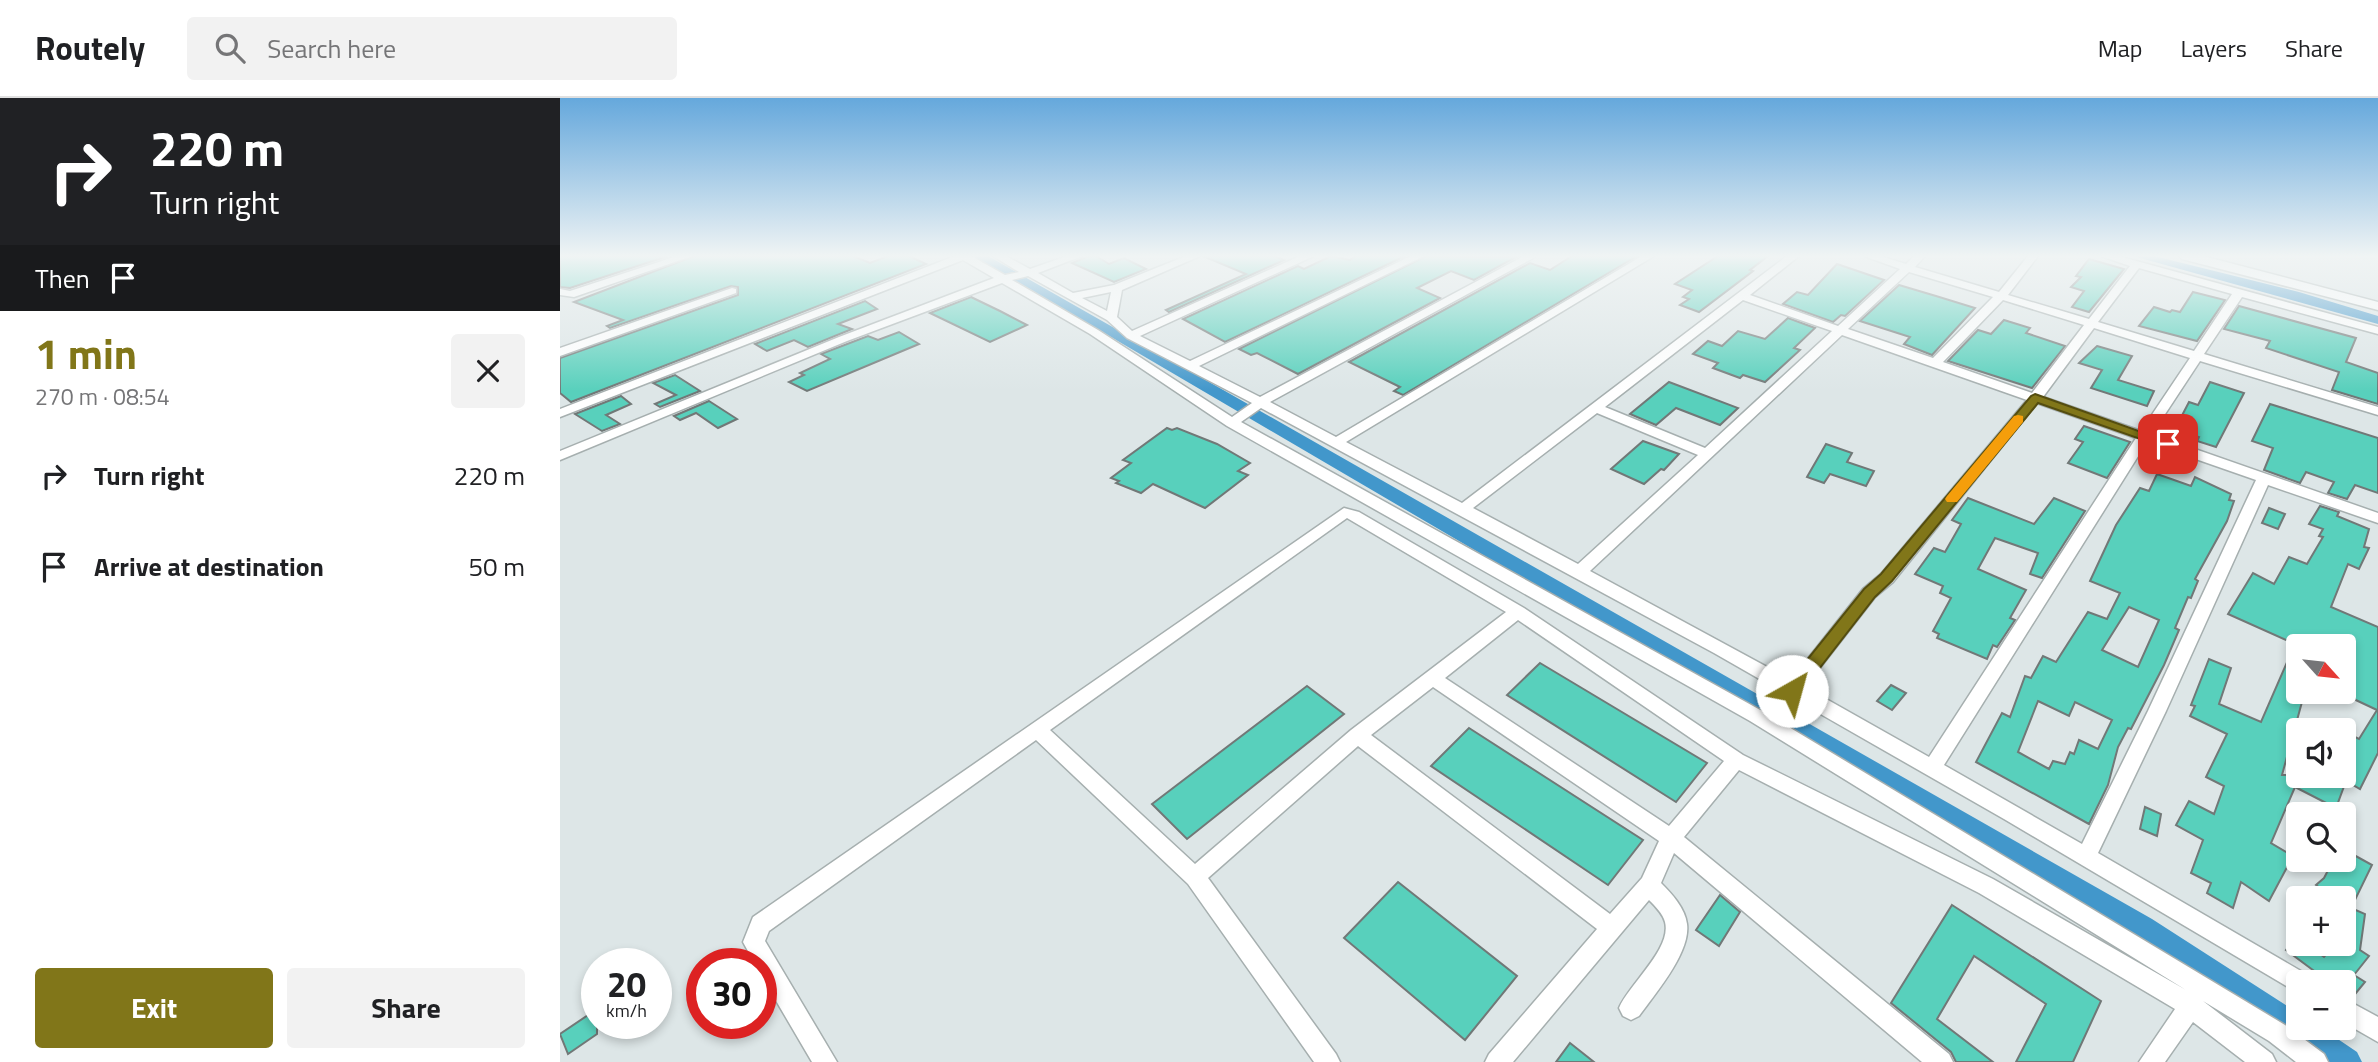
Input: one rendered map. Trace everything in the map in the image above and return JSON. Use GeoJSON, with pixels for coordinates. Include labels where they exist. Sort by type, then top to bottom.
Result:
{"type":"FeatureCollection","features":[{"type":"Feature","properties":{"kind":"street"},"geometry":{"type":"LineString","coordinates":[[560,352],[704,301]]}},
{"type":"Feature","properties":{"kind":"street"},"geometry":{"type":"LineString","coordinates":[[560,413],[848,301]]}},
{"type":"Feature","properties":{"kind":"street"},"geometry":{"type":"LineString","coordinates":[[560,456],[843,339],[944,301]]}},
{"type":"Feature","properties":{"kind":"street"},"geometry":{"type":"LineString","coordinates":[[1040,301],[1094,332],[1232,423],[1756,716],[2277,1033],[2316,1062]]}},
{"type":"Feature","properties":{"kind":"street"},"geometry":{"type":"LineString","coordinates":[[1081,301],[1111,318],[1131,336],[1338,441],[1792,691],[2086,856],[2286,975]]}},
{"type":"Feature","properties":{"kind":"street"},"geometry":{"type":"LineString","coordinates":[[1111,318],[1114,301]]}},
{"type":"Feature","properties":{"kind":"street"},"geometry":{"type":"LineString","coordinates":[[1131,336],[1209,301]]}},
{"type":"Feature","properties":{"kind":"street"},"geometry":{"type":"LineString","coordinates":[[1189,366],[1325,301]]}},
{"type":"Feature","properties":{"kind":"street"},"geometry":{"type":"LineString","coordinates":[[1232,423],[1261,402],[1448,301]]}},
{"type":"Feature","properties":{"kind":"street"},"geometry":{"type":"LineString","coordinates":[[1338,441],[1573,301]]}},
{"type":"Feature","properties":{"kind":"street"},"geometry":{"type":"LineString","coordinates":[[1463,509],[1736,301]]}},
{"type":"Feature","properties":{"kind":"street"},"geometry":{"type":"LineString","coordinates":[[1756,301],[2378,518]]}},
{"type":"Feature","properties":{"kind":"street"},"geometry":{"type":"LineString","coordinates":[[1578,573],[1871,301]]}},
{"type":"Feature","properties":{"kind":"street"},"geometry":{"type":"LineString","coordinates":[[1935,363],[1996,301]]}},
{"type":"Feature","properties":{"kind":"street"},"geometry":{"type":"LineString","coordinates":[[2017,301],[2378,411]]}},
{"type":"Feature","properties":{"kind":"street"},"geometry":{"type":"LineString","coordinates":[[1792,691],[1869,593],[1886,578],[2035,398],[2110,301]]}},
{"type":"Feature","properties":{"kind":"street"},"geometry":{"type":"LineString","coordinates":[[1931,769],[2233,301]]}},
{"type":"Feature","properties":{"kind":"street"},"geometry":{"type":"LineString","coordinates":[[2264,301],[2378,331]]}},
{"type":"Feature","properties":{"kind":"street"},"geometry":{"type":"LineString","coordinates":[[2359,301],[2378,306]]}},
{"type":"Feature","properties":{"kind":"street"},"geometry":{"type":"LineString","coordinates":[[1597,408],[1708,453]]}},
{"type":"Feature","properties":{"kind":"street"},"geometry":{"type":"LineString","coordinates":[[2086,856],[2157,711],[2264,478]]}},
{"type":"Feature","properties":{"kind":"street"},"geometry":{"type":"LineString","coordinates":[[825,1062],[754,942],[761,924],[1344,513],[1354,515],[1518,611],[1736,760],[1986,886],[2191,1006],[2264,1062]]}},
{"type":"Feature","properties":{"kind":"street"},"geometry":{"type":"LineString","coordinates":[[1195,877],[1358,735],[1518,611]]}},
{"type":"Feature","properties":{"kind":"street"},"geometry":{"type":"LineString","coordinates":[[1432,678],[1671,838],[1941,1062]]}},
{"type":"Feature","properties":{"kind":"street"},"geometry":{"type":"LineString","coordinates":[[1037,730],[1195,877],[1328,1062]]}},
{"type":"Feature","properties":{"kind":"street"},"geometry":{"type":"LineString","coordinates":[[1358,735],[1612,928]]}},
{"type":"Feature","properties":{"kind":"street"},"geometry":{"type":"LineString","coordinates":[[1497,1062],[1649,885],[1671,838],[1736,760]]}},
{"type":"Feature","properties":{"kind":"street"},"geometry":{"type":"LineString","coordinates":[[1631,1008],[1675,943],[1678,926],[1672,911],[1649,885]]}},
{"type":"Feature","properties":{"kind":"street"},"geometry":{"type":"LineString","coordinates":[[2151,1062],[2191,1006]]}},
{"type":"Feature","properties":{"kind":"street"},"geometry":{"type":"LineString","coordinates":[[2356,1017],[2378,1030]]}},
{"type":"Feature","properties":{"kind":"building"},"geometry":{"type":"Polygon","coordinates":[[[688,301],[610,328],[607,326],[623,320],[574,302],[688,301]]]}},
{"type":"Feature","properties":{"kind":"building"},"geometry":{"type":"Polygon","coordinates":[[[721,301],[831,301],[571,402],[560,393],[560,358],[721,301]]]}},
{"type":"Feature","properties":{"kind":"building"},"geometry":{"type":"Polygon","coordinates":[[[865,301],[877,309],[838,324],[852,329],[808,347],[794,340],[767,351],[755,344],[865,301]]]}},
{"type":"Feature","properties":{"kind":"building"},"geometry":{"type":"Polygon","coordinates":[[[961,301],[979,301],[1027,325],[990,342],[930,313],[961,301]]]}},
{"type":"Feature","properties":{"kind":"building"},"geometry":{"type":"Polygon","coordinates":[[[1186,301],[1193,301],[1169,312],[1166,310],[1186,301]]]}},
{"type":"Feature","properties":{"kind":"building"},"geometry":{"type":"Polygon","coordinates":[[[1222,301],[1311,301],[1225,342],[1183,319],[1222,301]]]}},
{"type":"Feature","properties":{"kind":"building"},"geometry":{"type":"Polygon","coordinates":[[[1336,301],[1434,301],[1298,374],[1257,353],[1251,355],[1239,349],[1336,301]]]}},
{"type":"Feature","properties":{"kind":"building"},"geometry":{"type":"Polygon","coordinates":[[[1461,301],[1561,301],[1403,395],[1394,391],[1400,387],[1349,362],[1461,301]]]}},
{"type":"Feature","properties":{"kind":"building"},"geometry":{"type":"Polygon","coordinates":[[[1686,301],[1714,301],[1699,312],[1680,305],[1686,301]]]}},
{"type":"Feature","properties":{"kind":"building"},"geometry":{"type":"Polygon","coordinates":[[[1787,301],[1861,301],[1845,316],[1841,315],[1833,322],[1783,304],[1787,301]]]}},
{"type":"Feature","properties":{"kind":"building"},"geometry":{"type":"Polygon","coordinates":[[[1882,301],[1952,301],[1975,308],[1932,355],[1904,344],[1910,337],[1860,321],[1882,301]]]}},
{"type":"Feature","properties":{"kind":"building"},"geometry":{"type":"Polygon","coordinates":[[[2077,301],[2098,301],[2089,312],[2072,307],[2077,301]]]}},
{"type":"Feature","properties":{"kind":"building"},"geometry":{"type":"Polygon","coordinates":[[[2187,301],[2224,301],[2197,341],[2139,326],[2154,307],[2180,312],[2187,301]]]}},
{"type":"Feature","properties":{"kind":"building"},"geometry":{"type":"Polygon","coordinates":[[[2239,306],[2356,338],[2346,362],[2378,373],[2378,404],[2332,390],[2339,372],[2266,348],[2270,341],[2224,329],[2239,306]]]}},
{"type":"Feature","properties":{"kind":"building"},"geometry":{"type":"Polygon","coordinates":[[[1788,318],[1815,328],[1794,348],[1800,350],[1765,382],[1743,375],[1740,378],[1713,368],[1718,363],[1693,354],[1708,341],[1722,346],[1738,331],[1765,339],[1788,318]]]}},
{"type":"Feature","properties":{"kind":"building"},"geometry":{"type":"Polygon","coordinates":[[[2004,320],[2030,328],[2026,333],[2065,346],[2032,388],[1948,361],[1978,330],[1991,334],[2004,320]]]}},
{"type":"Feature","properties":{"kind":"building"},"geometry":{"type":"Polygon","coordinates":[[[899,332],[919,344],[807,391],[789,382],[804,375],[800,373],[830,359],[821,354],[868,336],[878,340],[899,332]]]}},
{"type":"Feature","properties":{"kind":"building"},"geometry":{"type":"Polygon","coordinates":[[[2097,346],[2132,356],[2118,380],[2154,391],[2147,406],[2091,388],[2102,370],[2079,363],[2097,346]]]}},
{"type":"Feature","properties":{"kind":"building"},"geometry":{"type":"Polygon","coordinates":[[[675,375],[700,391],[660,407],[655,404],[676,395],[653,383],[675,375]]]}},
{"type":"Feature","properties":{"kind":"building"},"geometry":{"type":"Polygon","coordinates":[[[1669,382],[1738,408],[1720,425],[1676,408],[1656,425],[1630,414],[1669,382]]]}},
{"type":"Feature","properties":{"kind":"building"},"geometry":{"type":"Polygon","coordinates":[[[2210,382],[2244,393],[2216,447],[2197,441],[2199,437],[2175,429],[2189,402],[2198,405],[2210,382]]]}},
{"type":"Feature","properties":{"kind":"building"},"geometry":{"type":"Polygon","coordinates":[[[621,396],[631,404],[606,415],[620,424],[602,431],[575,414],[621,396]]]}},
{"type":"Feature","properties":{"kind":"building"},"geometry":{"type":"Polygon","coordinates":[[[709,401],[737,419],[718,428],[696,413],[680,420],[674,416],[709,401]]]}},
{"type":"Feature","properties":{"kind":"building"},"geometry":{"type":"Polygon","coordinates":[[[2270,404],[2378,438],[2378,493],[2355,485],[2347,499],[2328,493],[2334,482],[2306,472],[2300,483],[2264,470],[2273,448],[2252,441],[2270,404]]]}},
{"type":"Feature","properties":{"kind":"building"},"geometry":{"type":"Polygon","coordinates":[[[2084,426],[2130,442],[2107,478],[2068,463],[2083,442],[2075,439],[2084,426]]]}},
{"type":"Feature","properties":{"kind":"building"},"geometry":{"type":"Polygon","coordinates":[[[1167,428],[1177,428],[1217,444],[1250,463],[1238,471],[1248,475],[1205,508],[1153,484],[1141,493],[1116,483],[1119,481],[1111,478],[1131,463],[1123,460],[1167,428]]]}},
{"type":"Feature","properties":{"kind":"building"},"geometry":{"type":"Polygon","coordinates":[[[1643,441],[1679,454],[1664,470],[1661,469],[1644,484],[1611,469],[1643,441]]]}},
{"type":"Feature","properties":{"kind":"building"},"geometry":{"type":"Polygon","coordinates":[[[1826,444],[1852,453],[1847,462],[1874,471],[1866,486],[1830,474],[1824,483],[1807,477],[1826,444]]]}},
{"type":"Feature","properties":{"kind":"building"},"geometry":{"type":"Polygon","coordinates":[[[2157,474],[2191,486],[2195,477],[2231,494],[2229,500],[2234,501],[2227,521],[2195,579],[2198,581],[2175,628],[2179,630],[2164,665],[2131,729],[2128,728],[2118,747],[2108,785],[2089,824],[1976,762],[2002,713],[2010,717],[2025,676],[2031,678],[2043,656],[2056,662],[2088,612],[2107,619],[2120,593],[2090,581],[2116,525],[2140,488],[2149,491],[2157,474]],[[2129,607],[2102,650],[2138,667],[2159,620],[2129,607]],[[2038,701],[2018,752],[2049,769],[2053,761],[2065,764],[2070,752],[2074,754],[2079,740],[2098,749],[2112,720],[2075,702],[2069,716],[2038,701]]]}},
{"type":"Feature","properties":{"kind":"building"},"geometry":{"type":"Polygon","coordinates":[[[1968,498],[2034,524],[2054,498],[2085,511],[2042,578],[2030,574],[2038,553],[1995,538],[1978,569],[2026,590],[2010,618],[2015,620],[1997,647],[1993,645],[1987,659],[1937,638],[1939,634],[1933,631],[1951,598],[1940,593],[1943,586],[1915,574],[1934,548],[1945,552],[1961,524],[1952,520],[1968,498]]]}},
{"type":"Feature","properties":{"kind":"building"},"geometry":{"type":"Polygon","coordinates":[[[2320,506],[2339,512],[2337,516],[2369,529],[2364,547],[2369,548],[2359,569],[2348,564],[2331,607],[2378,627],[2378,753],[2360,789],[2356,787],[2356,738],[2359,739],[2377,710],[2356,700],[2356,634],[2286,634],[2286,640],[2228,614],[2253,573],[2274,584],[2289,557],[2307,564],[2323,537],[2319,536],[2323,529],[2309,524],[2320,506]]]}},
{"type":"Feature","properties":{"kind":"building"},"geometry":{"type":"Polygon","coordinates":[[[2269,508],[2285,514],[2278,529],[2262,523],[2269,508]]]}},
{"type":"Feature","properties":{"kind":"building"},"geometry":{"type":"Polygon","coordinates":[[[2209,659],[2231,668],[2219,704],[2261,722],[2286,665],[2286,704],[2301,704],[2298,718],[2286,718],[2286,760],[2282,775],[2286,775],[2286,788],[2295,788],[2289,802],[2286,802],[2271,843],[2286,852],[2286,869],[2269,901],[2241,882],[2233,908],[2207,893],[2211,883],[2191,873],[2203,840],[2176,825],[2189,801],[2214,814],[2224,786],[2206,777],[2227,734],[2190,716],[2195,706],[2191,705],[2209,659]]]}},
{"type":"Feature","properties":{"kind":"building"},"geometry":{"type":"Polygon","coordinates":[[[1540,663],[1707,763],[1676,802],[1507,695],[1540,663]]]}},
{"type":"Feature","properties":{"kind":"building"},"geometry":{"type":"Polygon","coordinates":[[[1891,685],[1906,693],[1892,710],[1877,701],[1891,685]]]}},
{"type":"Feature","properties":{"kind":"building"},"geometry":{"type":"Polygon","coordinates":[[[1307,686],[1344,714],[1187,839],[1152,804],[1307,686]]]}},
{"type":"Feature","properties":{"kind":"building"},"geometry":{"type":"Polygon","coordinates":[[[1469,728],[1643,840],[1608,885],[1431,766],[1469,728]]]}},
{"type":"Feature","properties":{"kind":"building"},"geometry":{"type":"Polygon","coordinates":[[[2297,788],[2343,788],[2338,802],[2324,802],[2297,788]]]}},
{"type":"Feature","properties":{"kind":"building"},"geometry":{"type":"Polygon","coordinates":[[[2145,807],[2161,814],[2157,836],[2140,829],[2145,807]]]}},
{"type":"Feature","properties":{"kind":"building"},"geometry":{"type":"Polygon","coordinates":[[[2356,856],[2372,865],[2356,898],[2356,886],[2316,885],[2327,872],[2356,872],[2356,856]]]}},
{"type":"Feature","properties":{"kind":"building"},"geometry":{"type":"Polygon","coordinates":[[[1398,882],[1517,976],[1465,1040],[1344,938],[1398,882]]]}},
{"type":"Feature","properties":{"kind":"building"},"geometry":{"type":"Polygon","coordinates":[[[1720,895],[1740,912],[1719,946],[1696,930],[1720,895]]]}},
{"type":"Feature","properties":{"kind":"building"},"geometry":{"type":"Polygon","coordinates":[[[1952,905],[2101,1001],[2073,1062],[2016,1062],[2046,1004],[1974,956],[1937,1019],[1993,1062],[1956,1062],[1951,1052],[1891,1003],[1952,905]]]}},
{"type":"Feature","properties":{"kind":"building"},"geometry":{"type":"Polygon","coordinates":[[[2356,910],[2365,914],[2360,950],[2369,956],[2356,972],[2356,970],[2313,970],[2294,956],[2356,956],[2356,910]]]}},
{"type":"Feature","properties":{"kind":"building"},"geometry":{"type":"Polygon","coordinates":[[[2356,976],[2365,982],[2356,993],[2356,976]]]}},
{"type":"Feature","properties":{"kind":"building"},"geometry":{"type":"Polygon","coordinates":[[[581,1020],[581,1039],[590,1039],[568,1054],[560,1034],[581,1020]]]}},
{"type":"Feature","properties":{"kind":"building"},"geometry":{"type":"Polygon","coordinates":[[[1570,1043],[1594,1062],[1556,1062],[1570,1043]]]}},
{"type":"Feature","properties":{"kind":"waterway"},"geometry":{"type":"LineString","coordinates":[[1057,301],[2143,928],[2347,1062]]}},
{"type":"Feature","properties":{"kind":"waterway"},"geometry":{"type":"LineString","coordinates":[[2314,301],[2378,320]]}},
{"type":"Feature","properties":{"kind":"slow traffic"},"geometry":{"type":"LineString","coordinates":[[1952,499],[2018,419]]}},
{"type":"Feature","properties":{"kind":"route"},"geometry":{"type":"LineString","coordinates":[[1792,691],[1869,593],[1886,578],[2035,398],[2168,444]]}}]}
